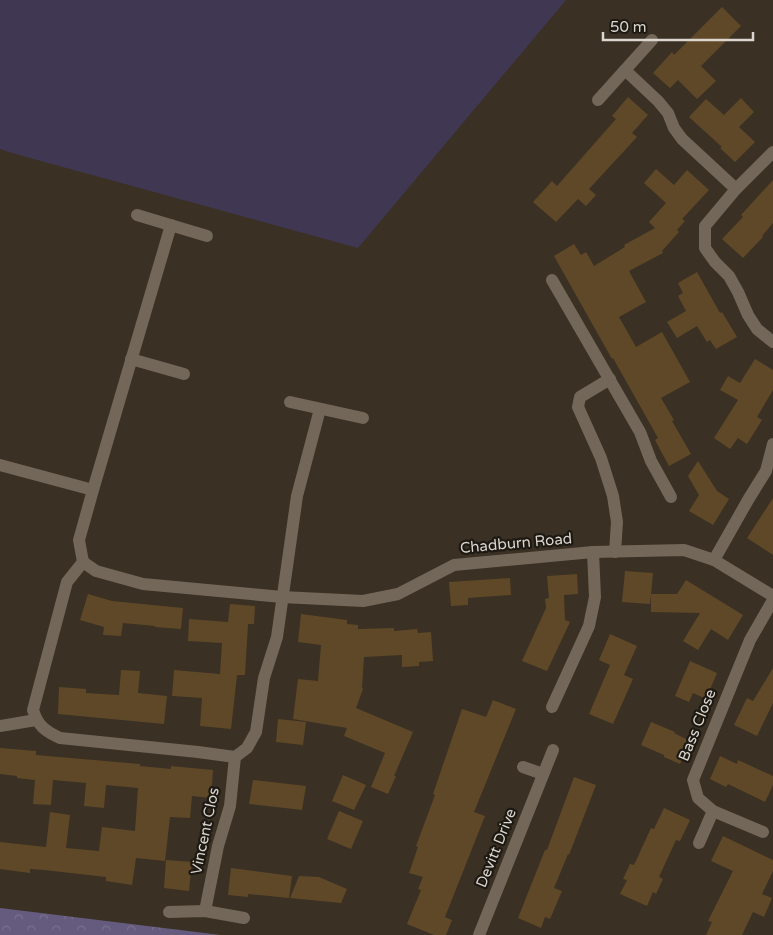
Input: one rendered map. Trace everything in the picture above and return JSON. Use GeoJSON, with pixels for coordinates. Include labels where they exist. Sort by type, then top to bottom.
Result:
{"type":"FeatureCollection","features":[{"type":"Feature","properties":{"kind":"street"},"geometry":{"type":"LineString","coordinates":[[598,100],[652,40]]}},
{"type":"Feature","properties":{"kind":"street"},"geometry":{"type":"LineString","coordinates":[[625,70],[658,101],[668,114],[674,128],[682,139],[736,189]]}},
{"type":"Feature","properties":{"kind":"street"},"geometry":{"type":"LineString","coordinates":[[773,152],[736,189],[704,226],[705,248],[729,276],[748,316],[757,330],[773,342]]}},
{"type":"Feature","properties":{"kind":"street"},"geometry":{"type":"LineString","coordinates":[[137,215],[207,236]]}},
{"type":"Feature","properties":{"kind":"street"},"geometry":{"type":"LineString","coordinates":[[171,225],[80,540],[84,562],[67,582],[33,710],[36,720],[47,732],[60,738],[234,757],[246,748],[256,732],[264,678],[277,637],[298,496],[320,409]]}},
{"type":"Feature","properties":{"kind":"street"},"geometry":{"type":"LineString","coordinates":[[552,280],[640,432],[651,462],[671,497]]}},
{"type":"Feature","properties":{"kind":"street"},"geometry":{"type":"LineString","coordinates":[[131,359],[184,374]]}},
{"type":"Feature","properties":{"kind":"street"},"geometry":{"type":"LineString","coordinates":[[610,379],[580,397],[578,407],[601,458],[613,496],[617,522],[615,552]]}},
{"type":"Feature","properties":{"kind":"street"},"geometry":{"type":"LineString","coordinates":[[290,402],[362,418]]}},
{"type":"Feature","properties":{"kind":"street"},"geometry":{"type":"LineString","coordinates":[[714,560],[766,471],[773,444]]}},
{"type":"Feature","properties":{"kind":"street"},"geometry":{"type":"LineString","coordinates":[[0,464],[93,490]]}},
{"type":"Feature","properties":{"kind":"street","name":"Chadburn Road"},"geometry":{"type":"LineString","coordinates":[[84,562],[96,571],[143,584],[282,597],[363,601],[398,594],[454,565],[593,552],[684,550],[714,560],[773,596]]}},
{"type":"Feature","properties":{"kind":"street"},"geometry":{"type":"LineString","coordinates":[[552,707],[589,626],[595,597],[593,552]]}},
{"type":"Feature","properties":{"kind":"street","name":"Bass Close"},"geometry":{"type":"LineString","coordinates":[[763,832],[713,811],[698,798],[693,780],[750,640],[773,600]]}},
{"type":"Feature","properties":{"kind":"street"},"geometry":{"type":"LineString","coordinates":[[0,726],[36,720]]}},
{"type":"Feature","properties":{"kind":"street","name":"Devitt Drive"},"geometry":{"type":"LineString","coordinates":[[479,935],[553,750]]}},
{"type":"Feature","properties":{"kind":"street","name":"Vincent Clos"},"geometry":{"type":"LineString","coordinates":[[205,911],[218,846],[230,806],[234,757]]}},
{"type":"Feature","properties":{"kind":"street"},"geometry":{"type":"LineString","coordinates":[[523,767],[543,774]]}},
{"type":"Feature","properties":{"kind":"street"},"geometry":{"type":"LineString","coordinates":[[699,843],[713,811]]}},
{"type":"Feature","properties":{"kind":"street"},"geometry":{"type":"LineString","coordinates":[[169,912],[205,911],[244,918]]}},
{"type":"Feature","properties":{"kind":"shaded area"},"geometry":{"type":"Polygon","coordinates":[[[0,0],[566,0],[358,248],[0,149],[0,0]]]}},
{"type":"Feature","properties":{"kind":"green space"},"geometry":{"type":"Polygon","coordinates":[[[0,908],[221,935],[0,935],[0,908]]]}},
{"type":"Feature","properties":{"kind":"building"},"geometry":{"type":"Polygon","coordinates":[[[722,7],[741,26],[701,66],[716,81],[697,99],[678,80],[670,88],[653,73],[672,52],[674,55],[722,7]]]}},
{"type":"Feature","properties":{"kind":"building"},"geometry":{"type":"Polygon","coordinates":[[[628,97],[648,115],[632,133],[637,137],[589,189],[596,195],[586,206],[578,199],[556,222],[533,202],[552,181],[557,186],[616,119],[612,116],[628,97]]]}},
{"type":"Feature","properties":{"kind":"building"},"geometry":{"type":"Polygon","coordinates":[[[741,98],[754,112],[739,127],[755,142],[735,162],[720,148],[722,147],[689,117],[706,99],[724,115],[741,98]]]}},
{"type":"Feature","properties":{"kind":"building"},"geometry":{"type":"Polygon","coordinates":[[[656,169],[674,185],[687,170],[709,190],[682,219],[685,221],[677,230],[679,232],[662,251],[663,253],[629,271],[646,302],[619,317],[636,347],[662,332],[690,382],[661,398],[691,454],[669,466],[655,440],[658,438],[554,256],[574,244],[581,255],[586,252],[594,266],[625,247],[624,245],[655,228],[649,222],[666,203],[644,183],[656,169]]]}},
{"type":"Feature","properties":{"kind":"building"},"geometry":{"type":"Polygon","coordinates":[[[773,180],[773,223],[763,237],[743,258],[722,239],[743,217],[741,215],[773,180]]]}},
{"type":"Feature","properties":{"kind":"building"},"geometry":{"type":"Polygon","coordinates":[[[697,272],[720,313],[722,312],[737,337],[716,349],[710,340],[707,342],[697,326],[677,338],[667,322],[686,311],[678,296],[683,293],[678,283],[697,272]]]}},
{"type":"Feature","properties":{"kind":"building"},"geometry":{"type":"Polygon","coordinates":[[[755,359],[773,370],[773,390],[757,417],[762,420],[747,444],[738,438],[730,449],[714,438],[738,400],[720,390],[728,376],[740,383],[755,359]]]}},
{"type":"Feature","properties":{"kind":"building"},"geometry":{"type":"Polygon","coordinates":[[[698,461],[717,491],[729,499],[713,525],[689,511],[699,495],[688,476],[698,461]]]}},
{"type":"Feature","properties":{"kind":"building"},"geometry":{"type":"Polygon","coordinates":[[[773,498],[773,555],[747,538],[773,498]]]}},
{"type":"Feature","properties":{"kind":"building"},"geometry":{"type":"Polygon","coordinates":[[[625,571],[653,573],[650,604],[622,602],[625,571]]]}},
{"type":"Feature","properties":{"kind":"building"},"geometry":{"type":"Polygon","coordinates":[[[577,574],[578,594],[564,595],[565,620],[570,622],[547,671],[522,661],[546,608],[545,599],[549,598],[547,576],[577,574]]]}},
{"type":"Feature","properties":{"kind":"building"},"geometry":{"type":"Polygon","coordinates":[[[510,578],[511,595],[468,598],[468,605],[451,606],[449,582],[510,578]]]}},
{"type":"Feature","properties":{"kind":"building"},"geometry":{"type":"Polygon","coordinates":[[[686,580],[743,615],[728,640],[711,629],[698,650],[683,641],[700,613],[651,612],[651,594],[677,594],[686,580]]]}},
{"type":"Feature","properties":{"kind":"building"},"geometry":{"type":"Polygon","coordinates":[[[88,594],[112,601],[183,608],[181,629],[123,623],[121,636],[103,635],[104,627],[80,620],[88,594]]]}},
{"type":"Feature","properties":{"kind":"building"},"geometry":{"type":"Polygon","coordinates":[[[230,604],[255,606],[254,624],[248,624],[245,675],[237,675],[231,729],[200,726],[202,698],[172,696],[174,670],[220,674],[222,643],[188,641],[189,619],[228,622],[230,604]]]}},
{"type":"Feature","properties":{"kind":"building"},"geometry":{"type":"Polygon","coordinates":[[[301,614],[347,620],[347,624],[358,625],[358,629],[394,628],[394,631],[417,629],[418,633],[431,632],[433,661],[419,662],[419,666],[402,667],[402,655],[364,657],[363,689],[356,708],[413,732],[388,794],[371,787],[385,753],[344,736],[347,728],[293,719],[298,679],[318,681],[321,645],[298,642],[301,614]]]}},
{"type":"Feature","properties":{"kind":"building"},"geometry":{"type":"Polygon","coordinates":[[[610,634],[637,646],[624,675],[633,679],[613,724],[589,714],[610,665],[599,660],[610,634]]]}},
{"type":"Feature","properties":{"kind":"building"},"geometry":{"type":"Polygon","coordinates":[[[690,661],[717,673],[706,699],[693,693],[689,702],[675,696],[690,661]]]}},
{"type":"Feature","properties":{"kind":"building"},"geometry":{"type":"Polygon","coordinates":[[[773,668],[773,703],[757,736],[734,725],[747,698],[753,701],[773,668]]]}},
{"type":"Feature","properties":{"kind":"building"},"geometry":{"type":"Polygon","coordinates":[[[121,670],[140,671],[138,693],[167,696],[164,724],[58,714],[59,687],[86,689],[86,693],[119,695],[121,670]]]}},
{"type":"Feature","properties":{"kind":"building"},"geometry":{"type":"Polygon","coordinates":[[[493,700],[516,709],[474,812],[485,816],[445,917],[452,920],[446,935],[434,935],[407,924],[421,890],[418,889],[423,877],[409,873],[418,847],[416,846],[435,795],[433,794],[462,709],[486,717],[493,700]]]}},
{"type":"Feature","properties":{"kind":"building"},"geometry":{"type":"Polygon","coordinates":[[[278,719],[306,722],[303,745],[276,742],[278,719]]]}},
{"type":"Feature","properties":{"kind":"building"},"geometry":{"type":"Polygon","coordinates":[[[651,722],[675,732],[690,741],[680,764],[641,745],[651,722]]]}},
{"type":"Feature","properties":{"kind":"building"},"geometry":{"type":"Polygon","coordinates":[[[0,748],[36,751],[36,755],[140,764],[140,766],[171,769],[171,766],[213,770],[211,798],[192,796],[190,818],[170,817],[165,861],[136,858],[132,885],[106,881],[106,877],[44,870],[30,869],[30,873],[0,869],[0,842],[46,847],[50,812],[70,815],[66,848],[99,851],[102,827],[135,831],[138,788],[106,785],[104,808],[84,806],[86,783],[53,780],[51,805],[33,804],[35,780],[0,774],[0,748]]]}},
{"type":"Feature","properties":{"kind":"building"},"geometry":{"type":"Polygon","coordinates":[[[720,756],[737,764],[738,760],[773,776],[773,785],[765,802],[728,784],[726,787],[710,779],[720,756]]]}},
{"type":"Feature","properties":{"kind":"building"},"geometry":{"type":"Polygon","coordinates":[[[343,775],[366,785],[354,810],[332,801],[343,775]]]}},
{"type":"Feature","properties":{"kind":"building"},"geometry":{"type":"Polygon","coordinates":[[[574,777],[596,785],[554,888],[562,891],[550,919],[545,917],[541,928],[518,918],[545,850],[547,850],[574,777]]]}},
{"type":"Feature","properties":{"kind":"building"},"geometry":{"type":"Polygon","coordinates":[[[253,780],[306,786],[302,810],[249,804],[253,780]]]}},
{"type":"Feature","properties":{"kind":"building"},"geometry":{"type":"Polygon","coordinates":[[[664,808],[690,820],[680,841],[676,840],[659,877],[663,879],[656,894],[653,892],[647,906],[620,894],[627,880],[623,879],[630,864],[634,865],[651,828],[654,829],[664,808]]]}},
{"type":"Feature","properties":{"kind":"building"},"geometry":{"type":"Polygon","coordinates":[[[339,811],[363,821],[351,849],[327,839],[339,811]]]}},
{"type":"Feature","properties":{"kind":"building"},"geometry":{"type":"Polygon","coordinates":[[[723,836],[773,860],[773,871],[762,894],[772,898],[764,917],[753,912],[742,935],[706,935],[712,922],[708,921],[733,871],[711,861],[723,836]]]}},
{"type":"Feature","properties":{"kind":"building"},"geometry":{"type":"Polygon","coordinates":[[[166,860],[192,862],[189,891],[164,888],[166,860]]]}},
{"type":"Feature","properties":{"kind":"building"},"geometry":{"type":"Polygon","coordinates":[[[231,868],[292,876],[289,898],[248,894],[248,897],[228,895],[231,868]]]}},
{"type":"Feature","properties":{"kind":"building"},"geometry":{"type":"Polygon","coordinates":[[[299,876],[319,877],[347,889],[341,903],[290,898],[299,876]]]}}]}
